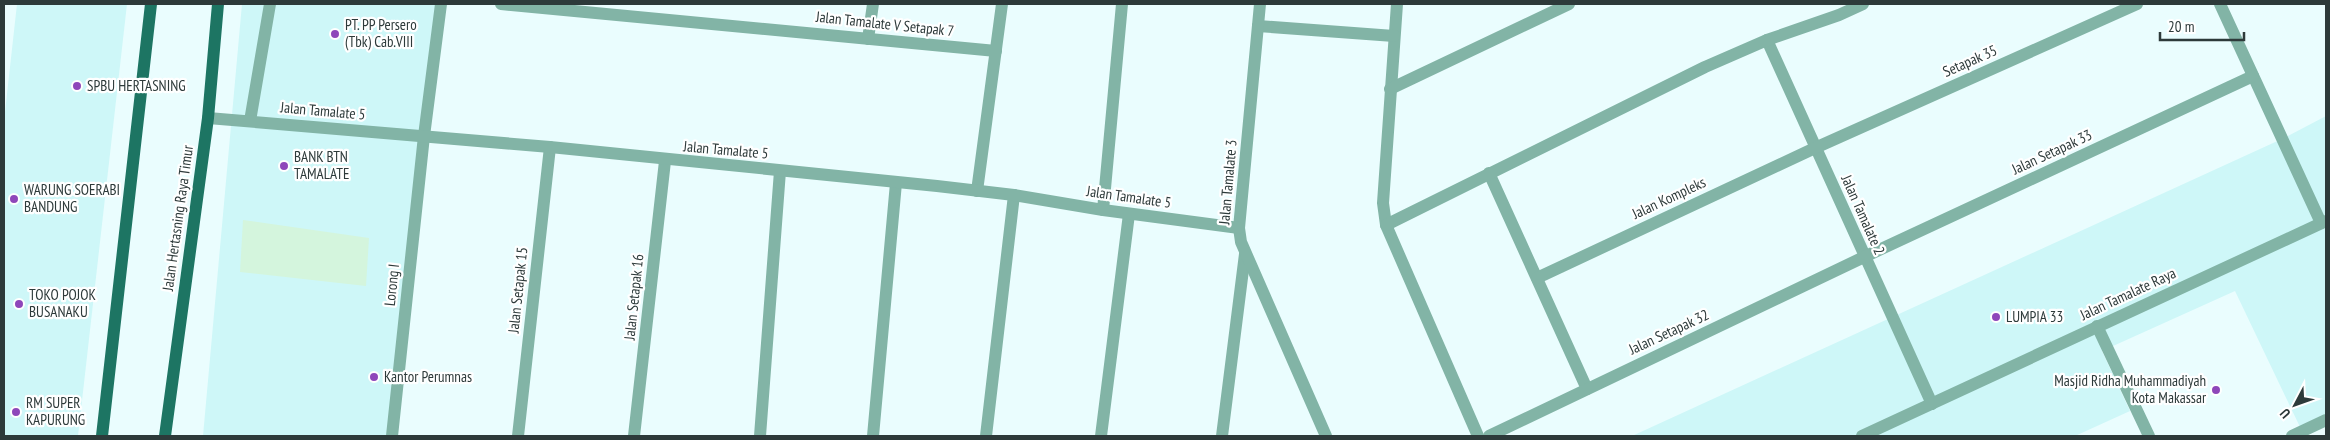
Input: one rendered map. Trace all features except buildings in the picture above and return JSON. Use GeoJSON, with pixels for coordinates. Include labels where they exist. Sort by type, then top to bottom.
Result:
{"type":"FeatureCollection","features":[{"type":"Feature","properties":{"kind":"main road"},"geometry":{"type":"LineString","coordinates":[[102,436],[150,4]]}},
{"type":"Feature","properties":{"kind":"main road","name":"Jalan Hertasning Raya Timur"},"geometry":{"type":"LineString","coordinates":[[165,436],[208,118],[218,4]]}},
{"type":"Feature","properties":{"kind":"street"},"geometry":{"type":"LineString","coordinates":[[250,122],[270,4]]}},
{"type":"Feature","properties":{"kind":"street","name":"Lorong I"},"geometry":{"type":"LineString","coordinates":[[392,436],[424,136],[441,4]]}},
{"type":"Feature","properties":{"kind":"street","name":"Jalan Tamalate V Setapak 7"},"geometry":{"type":"LineString","coordinates":[[501,4],[996,52]]}},
{"type":"Feature","properties":{"kind":"street"},"geometry":{"type":"LineString","coordinates":[[868,39],[873,4]]}},
{"type":"Feature","properties":{"kind":"street"},"geometry":{"type":"LineString","coordinates":[[977,191],[1002,4]]}},
{"type":"Feature","properties":{"kind":"street"},"geometry":{"type":"LineString","coordinates":[[1103,210],[1122,4]]}},
{"type":"Feature","properties":{"kind":"street","name":"Jalan Tamalate 3"},"geometry":{"type":"LineString","coordinates":[[1260,4],[1239,228],[1245,254],[1326,436]]}},
{"type":"Feature","properties":{"kind":"street"},"geometry":{"type":"LineString","coordinates":[[1397,4],[1383,203],[1386,225],[1478,436]]}},
{"type":"Feature","properties":{"kind":"street"},"geometry":{"type":"LineString","coordinates":[[1390,89],[1569,4]]}},
{"type":"Feature","properties":{"kind":"street"},"geometry":{"type":"LineString","coordinates":[[1386,225],[1624,105],[1836,9],[1863,4]]}},
{"type":"Feature","properties":{"kind":"street","name":"Setapak 35"},"geometry":{"type":"LineString","coordinates":[[1815,148],[2137,4]]}},
{"type":"Feature","properties":{"kind":"street"},"geometry":{"type":"LineString","coordinates":[[2220,4],[2324,222]]}},
{"type":"Feature","properties":{"kind":"street"},"geometry":{"type":"LineString","coordinates":[[1258,26],[1394,36]]}},
{"type":"Feature","properties":{"kind":"street","name":"Jalan Tamalate 2"},"geometry":{"type":"LineString","coordinates":[[1767,40],[1932,404]]}},
{"type":"Feature","properties":{"kind":"street","name":"Jalan Setapak 33"},"geometry":{"type":"LineString","coordinates":[[1864,257],[2253,76]]}},
{"type":"Feature","properties":{"kind":"street","name":"Jalan Tamalate 5"},"geometry":{"type":"LineString","coordinates":[[208,118],[550,147],[977,191],[1014,195],[1129,214],[1239,228]]}},
{"type":"Feature","properties":{"kind":"street","name":"Jalan Setapak 15"},"geometry":{"type":"LineString","coordinates":[[518,436],[550,147]]}},
{"type":"Feature","properties":{"kind":"street","name":"Jalan Kompleks"},"geometry":{"type":"LineString","coordinates":[[1537,278],[1815,148]]}},
{"type":"Feature","properties":{"kind":"street","name":"Jalan Setapak 16"},"geometry":{"type":"LineString","coordinates":[[634,436],[665,160]]}},
{"type":"Feature","properties":{"kind":"street"},"geometry":{"type":"LineString","coordinates":[[760,436],[780,171]]}},
{"type":"Feature","properties":{"kind":"street"},"geometry":{"type":"LineString","coordinates":[[1489,173],[1587,389]]}},
{"type":"Feature","properties":{"kind":"street"},"geometry":{"type":"LineString","coordinates":[[873,436],[896,183]]}},
{"type":"Feature","properties":{"kind":"street"},"geometry":{"type":"LineString","coordinates":[[986,436],[1014,195]]}},
{"type":"Feature","properties":{"kind":"street"},"geometry":{"type":"LineString","coordinates":[[1101,436],[1129,214]]}},
{"type":"Feature","properties":{"kind":"street","name":"Jalan Tamalate Raya"},"geometry":{"type":"LineString","coordinates":[[1862,436],[2324,222]]}},
{"type":"Feature","properties":{"kind":"street"},"geometry":{"type":"LineString","coordinates":[[1222,436],[1245,254]]}},
{"type":"Feature","properties":{"kind":"street","name":"Jalan Setapak 32"},"geometry":{"type":"LineString","coordinates":[[1489,436],[1864,257]]}},
{"type":"Feature","properties":{"kind":"street"},"geometry":{"type":"LineString","coordinates":[[2097,326],[2149,436]]}},
{"type":"Feature","properties":{"kind":"street"},"geometry":{"type":"LineString","coordinates":[[2296,435],[2326,420]]}},
{"type":"Feature","properties":{"kind":"shaded area"},"geometry":{"type":"Polygon","coordinates":[[[17,4],[127,4],[78,436],[4,436],[4,121],[17,4]]]}},
{"type":"Feature","properties":{"kind":"shaded area"},"geometry":{"type":"Polygon","coordinates":[[[242,4],[440,4],[396,436],[203,436],[242,4]]]}},
{"type":"Feature","properties":{"kind":"shaded area"},"geometry":{"type":"Polygon","coordinates":[[[2326,116],[2326,415],[2300,427],[2235,291],[2102,351],[2130,411],[2075,436],[1632,436],[2284,138],[2326,116]]]}},
{"type":"Feature","properties":{"kind":"green space"},"geometry":{"type":"Polygon","coordinates":[[[243,220],[369,238],[366,286],[240,272],[243,220]]]}},
{"type":"Feature","properties":{"kind":"place","name":"PT. PP Persero (Tbk) Cab.VIII"},"geometry":{"type":"Point","coordinates":[335,34]}},
{"type":"Feature","properties":{"kind":"place","name":"SPBU HERTASNING"},"geometry":{"type":"Point","coordinates":[77,86]}},
{"type":"Feature","properties":{"kind":"place","name":"BANK BTN TAMALATE"},"geometry":{"type":"Point","coordinates":[284,166]}},
{"type":"Feature","properties":{"kind":"place","name":"WARUNG SOERABI BANDUNG"},"geometry":{"type":"Point","coordinates":[14,199]}},
{"type":"Feature","properties":{"kind":"place","name":"TOKO POJOK BUSANAKU"},"geometry":{"type":"Point","coordinates":[19,304]}},
{"type":"Feature","properties":{"kind":"place","name":"LUMPIA 33"},"geometry":{"type":"Point","coordinates":[1996,317]}},
{"type":"Feature","properties":{"kind":"place","name":"Kantor Perumnas"},"geometry":{"type":"Point","coordinates":[374,377]}},
{"type":"Feature","properties":{"kind":"place","name":"Masjid Ridha Muhammadiyah Kota Makassar"},"geometry":{"type":"Point","coordinates":[2216,390]}},
{"type":"Feature","properties":{"kind":"place","name":"RM SUPER KAPURUNG"},"geometry":{"type":"Point","coordinates":[16,412]}}]}
